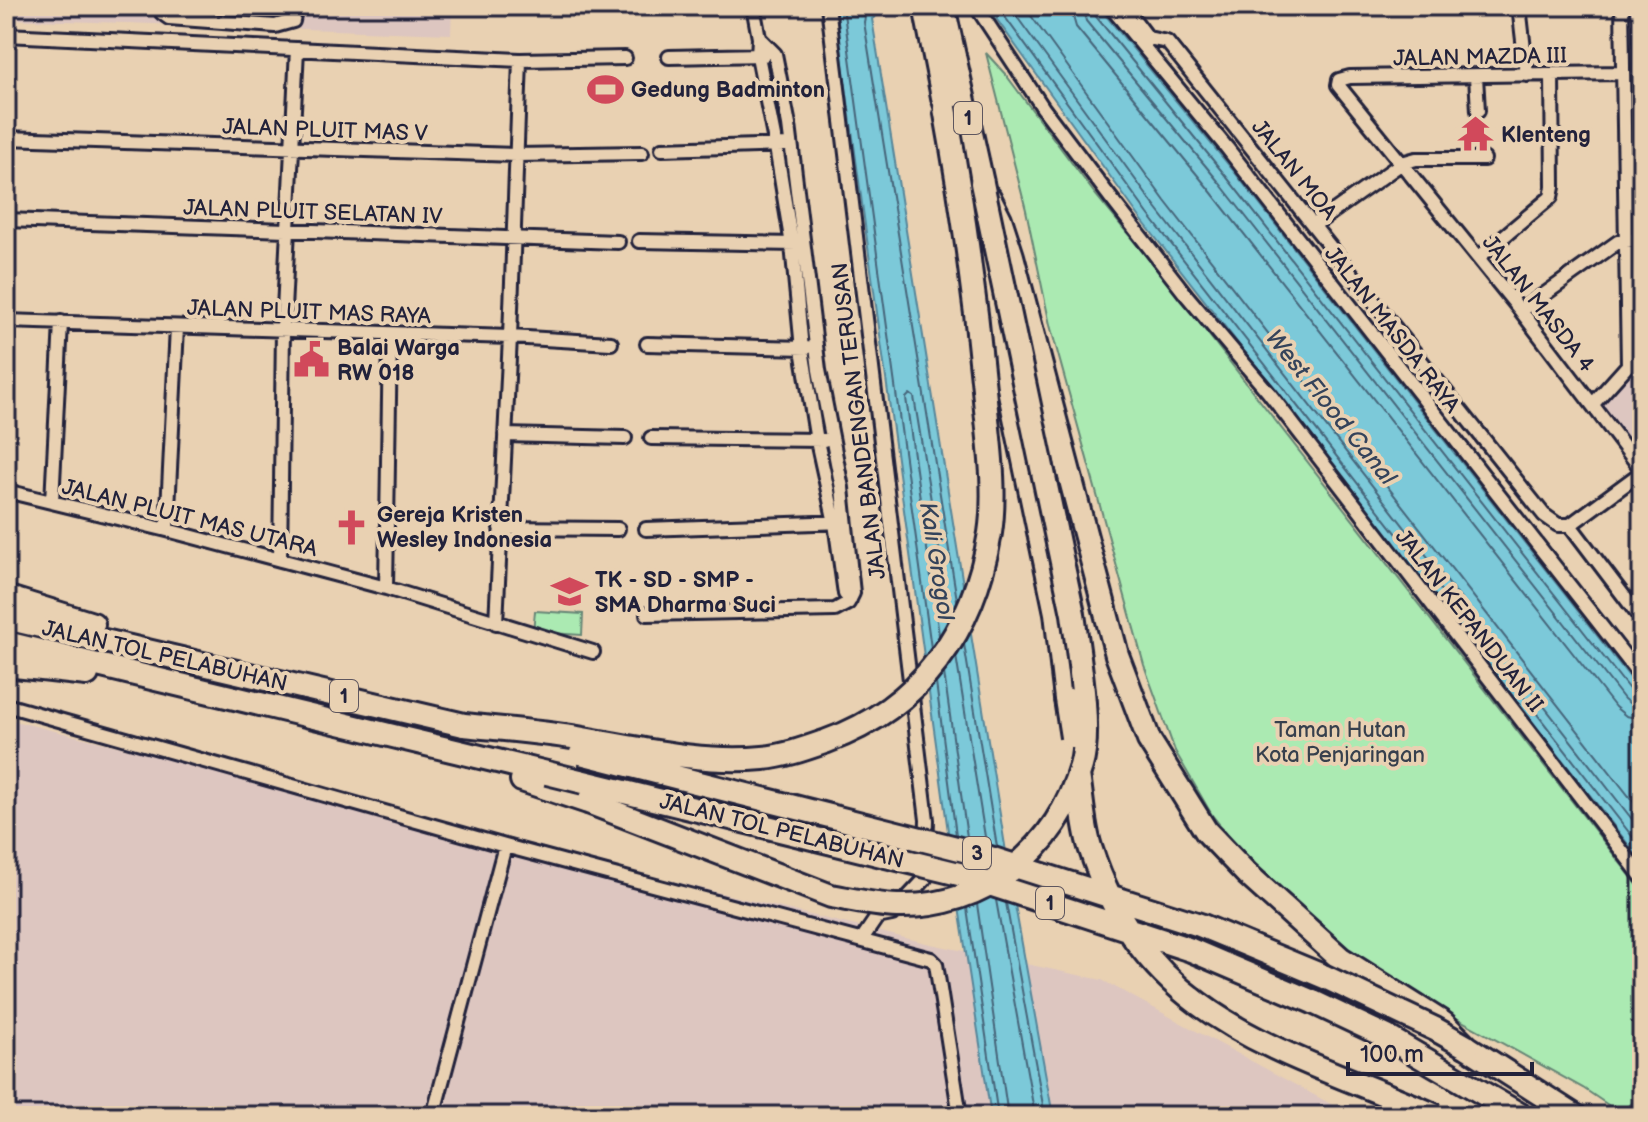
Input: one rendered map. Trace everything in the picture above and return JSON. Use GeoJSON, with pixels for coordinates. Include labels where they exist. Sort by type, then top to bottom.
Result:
{"type":"FeatureCollection","features":[{"type":"Feature","properties":{"kind":"highway","name":"1"},"geometry":{"type":"LineString","coordinates":[[925,6],[943,98]]}},
{"type":"Feature","properties":{"kind":"highway","name":"1"},"geometry":{"type":"LineString","coordinates":[[943,6],[982,184]]}},
{"type":"Feature","properties":{"kind":"highway"},"geometry":{"type":"LineString","coordinates":[[464,725],[578,738],[669,753],[731,759],[765,758],[836,738],[889,710],[913,690],[950,646],[981,574],[990,531],[992,501],[986,407],[966,227],[943,98]]}},
{"type":"Feature","properties":{"kind":"highway"},"geometry":{"type":"LineString","coordinates":[[943,98],[957,137],[1056,613],[1089,844],[1116,910],[1128,932],[1165,977],[1208,1013],[1266,1043],[1436,1116]]}},
{"type":"Feature","properties":{"kind":"highway"},"geometry":{"type":"LineString","coordinates":[[415,743],[602,808],[831,896],[867,903],[900,906],[961,898],[1008,874],[1031,855],[1051,831],[1082,765],[1082,698],[1073,614],[982,184]]}},
{"type":"Feature","properties":{"kind":"highway"},"geometry":{"type":"LineString","coordinates":[[982,184],[1000,219],[1012,256],[1096,582],[1129,690],[1149,740],[1206,831],[1247,874],[1340,958],[1443,1023],[1467,1047]]}},
{"type":"Feature","properties":{"kind":"highway"},"geometry":{"type":"LineString","coordinates":[[6,597],[225,668]]}},
{"type":"Feature","properties":{"kind":"highway","name":"JALAN TOL PELABUHAN"},"geometry":{"type":"LineString","coordinates":[[6,618],[464,725]]}},
{"type":"Feature","properties":{"kind":"highway","name":"JALAN TOL PELABUHAN"},"geometry":{"type":"LineString","coordinates":[[6,643],[959,874],[1191,950],[1313,1002],[1387,1037],[1522,1116]]}},
{"type":"Feature","properties":{"kind":"highway"},"geometry":{"type":"LineString","coordinates":[[6,665],[192,686]]}},
{"type":"Feature","properties":{"kind":"highway","name":"3"},"geometry":{"type":"LineString","coordinates":[[464,725],[870,824],[1076,883],[1200,925],[1435,1029],[1568,1111]]}},
{"type":"Feature","properties":{"kind":"street"},"geometry":{"type":"LineString","coordinates":[[222,6],[222,22]]}},
{"type":"Feature","properties":{"kind":"street"},"geometry":{"type":"LineString","coordinates":[[162,11],[169,18],[275,26],[293,21],[296,6]]}},
{"type":"Feature","properties":{"kind":"street"},"geometry":{"type":"LineString","coordinates":[[647,614],[822,611],[839,609],[850,596],[833,439],[798,244],[758,56],[759,38],[753,6]]}},
{"type":"Feature","properties":{"kind":"street","name":"JALAN BANDENGAN TERUSAN"},"geometry":{"type":"LineString","coordinates":[[828,6],[927,820],[925,879],[892,914],[877,917],[866,934]]}},
{"type":"Feature","properties":{"kind":"street","name":"JALAN KEPANDUAN II"},"geometry":{"type":"LineString","coordinates":[[976,6],[1043,108],[1110,197],[1187,296],[1269,393],[1642,877]]}},
{"type":"Feature","properties":{"kind":"street","name":"JALAN MASDA RAYA"},"geometry":{"type":"LineString","coordinates":[[1110,6],[1227,148],[1642,678]]}},
{"type":"Feature","properties":{"kind":"street"},"geometry":{"type":"LineString","coordinates":[[1519,6],[1527,75]]}},
{"type":"Feature","properties":{"kind":"street"},"geometry":{"type":"LineString","coordinates":[[1593,404],[1628,365],[1622,6]]}},
{"type":"Feature","properties":{"kind":"street","name":"JALAN MOA"},"geometry":{"type":"LineString","coordinates":[[1129,8],[1148,38],[1167,42],[1544,515],[1558,525],[1570,525],[1642,620]]}},
{"type":"Feature","properties":{"kind":"street"},"geometry":{"type":"LineString","coordinates":[[6,35],[520,60],[625,58]]}},
{"type":"Feature","properties":{"kind":"street"},"geometry":{"type":"LineString","coordinates":[[759,38],[775,54],[792,145],[802,349],[817,441],[840,522]]}},
{"type":"Feature","properties":{"kind":"street"},"geometry":{"type":"LineString","coordinates":[[280,560],[283,330],[297,49]]}},
{"type":"Feature","properties":{"kind":"street"},"geometry":{"type":"LineString","coordinates":[[669,57],[775,54]]}},
{"type":"Feature","properties":{"kind":"street"},"geometry":{"type":"LineString","coordinates":[[496,623],[520,60]]}},
{"type":"Feature","properties":{"kind":"street","name":"JALAN MAZDA III"},"geometry":{"type":"LineString","coordinates":[[1339,80],[1350,77],[1623,73]]}},
{"type":"Feature","properties":{"kind":"street"},"geometry":{"type":"LineString","coordinates":[[1478,258],[1551,197],[1552,75]]}},
{"type":"Feature","properties":{"kind":"street"},"geometry":{"type":"LineString","coordinates":[[1476,76],[1478,111]]}},
{"type":"Feature","properties":{"kind":"street","name":"JALAN MASDA 4"},"geometry":{"type":"LineString","coordinates":[[1339,80],[1339,88],[1521,311],[1642,471]]}},
{"type":"Feature","properties":{"kind":"street","name":"JALAN PLUIT MAS V"},"geometry":{"type":"LineString","coordinates":[[6,138],[516,155],[642,153]]}},
{"type":"Feature","properties":{"kind":"street"},"geometry":{"type":"LineString","coordinates":[[662,149],[792,145]]}},
{"type":"Feature","properties":{"kind":"street"},"geometry":{"type":"LineString","coordinates":[[1314,225],[1402,163],[1416,159],[1484,159]]}},
{"type":"Feature","properties":{"kind":"street","name":"JALAN PLUIT SELATAN IV"},"geometry":{"type":"LineString","coordinates":[[6,220],[618,242]]}},
{"type":"Feature","properties":{"kind":"street"},"geometry":{"type":"LineString","coordinates":[[1521,311],[1600,253],[1626,239],[1642,239]]}},
{"type":"Feature","properties":{"kind":"street"},"geometry":{"type":"LineString","coordinates":[[639,241],[798,244]]}},
{"type":"Feature","properties":{"kind":"street","name":"JALAN PLUIT MAS RAYA"},"geometry":{"type":"LineString","coordinates":[[6,321],[611,343]]}},
{"type":"Feature","properties":{"kind":"street"},"geometry":{"type":"LineString","coordinates":[[52,502],[61,322]]}},
{"type":"Feature","properties":{"kind":"street"},"geometry":{"type":"LineString","coordinates":[[167,530],[177,327]]}},
{"type":"Feature","properties":{"kind":"street"},"geometry":{"type":"LineString","coordinates":[[386,588],[390,335]]}},
{"type":"Feature","properties":{"kind":"street"},"geometry":{"type":"LineString","coordinates":[[647,344],[802,349],[816,346]]}},
{"type":"Feature","properties":{"kind":"street"},"geometry":{"type":"LineString","coordinates":[[505,435],[625,438]]}},
{"type":"Feature","properties":{"kind":"street"},"geometry":{"type":"LineString","coordinates":[[651,438],[833,439]]}},
{"type":"Feature","properties":{"kind":"street"},"geometry":{"type":"LineString","coordinates":[[1570,525],[1642,471]]}},
{"type":"Feature","properties":{"kind":"street","name":"JALAN PLUIT MAS UTARA"},"geometry":{"type":"LineString","coordinates":[[6,491],[386,588],[593,652]]}},
{"type":"Feature","properties":{"kind":"street"},"geometry":{"type":"LineString","coordinates":[[646,529],[840,522]]}},
{"type":"Feature","properties":{"kind":"street"},"geometry":{"type":"LineString","coordinates":[[500,528],[618,529]]}},
{"type":"Feature","properties":{"kind":"street"},"geometry":{"type":"LineString","coordinates":[[6,705],[505,846],[866,934],[931,959],[936,964],[960,1116]]}},
{"type":"Feature","properties":{"kind":"street"},"geometry":{"type":"LineString","coordinates":[[433,1116],[505,846]]}},
{"type":"Feature","properties":{"kind":"shaded area"},"geometry":{"type":"Polygon","coordinates":[[[6,6],[452,6],[451,34],[6,19],[6,6]]]}},
{"type":"Feature","properties":{"kind":"shaded area"},"geometry":{"type":"Polygon","coordinates":[[[1629,6],[1642,6],[1642,458],[1599,401],[1634,369],[1629,6]]]}},
{"type":"Feature","properties":{"kind":"shaded area"},"geometry":{"type":"Polygon","coordinates":[[[6,719],[926,943],[1102,980],[1353,1116],[6,1116],[6,719]]]}},
{"type":"Feature","properties":{"kind":"green space","name":"Taman Hutan Kota Penjaringan"},"geometry":{"type":"Polygon","coordinates":[[[986,53],[1642,891],[1642,1095],[1620,1113],[1583,1088],[1413,994],[1347,950],[1248,860],[1212,815],[1175,751],[1144,665],[1050,325],[1026,210],[986,53]]]}},
{"type":"Feature","properties":{"kind":"green space"},"geometry":{"type":"Polygon","coordinates":[[[535,611],[583,614],[582,635],[533,632],[535,611]]]}},
{"type":"Feature","properties":{"kind":"water","name":"Kali Grogol"},"geometry":{"type":"Polygon","coordinates":[[[835,6],[891,6],[872,19],[1011,883],[1053,1116],[991,1116],[953,868],[835,6]]]}},
{"type":"Feature","properties":{"kind":"water","name":"West Flood Canal"},"geometry":{"type":"Polygon","coordinates":[[[987,6],[1098,6],[1232,169],[1642,693],[1642,862],[1141,219],[987,6]]]}},
{"type":"Feature","properties":{"kind":"place","name":"Gedung Badminton"},"geometry":{"type":"Point","coordinates":[605,89]}},
{"type":"Feature","properties":{"kind":"place","name":"Klenteng"},"geometry":{"type":"Point","coordinates":[1475,134]}},
{"type":"Feature","properties":{"kind":"place","name":"Balai Warga RW 018"},"geometry":{"type":"Point","coordinates":[311,360]}},
{"type":"Feature","properties":{"kind":"place","name":"Gereja Kristen Wesley Indonesia"},"geometry":{"type":"Point","coordinates":[351,527]}},
{"type":"Feature","properties":{"kind":"place","name":"TK - SD - SMP - SMA Dharma Suci"},"geometry":{"type":"Point","coordinates":[569,592]}}]}
